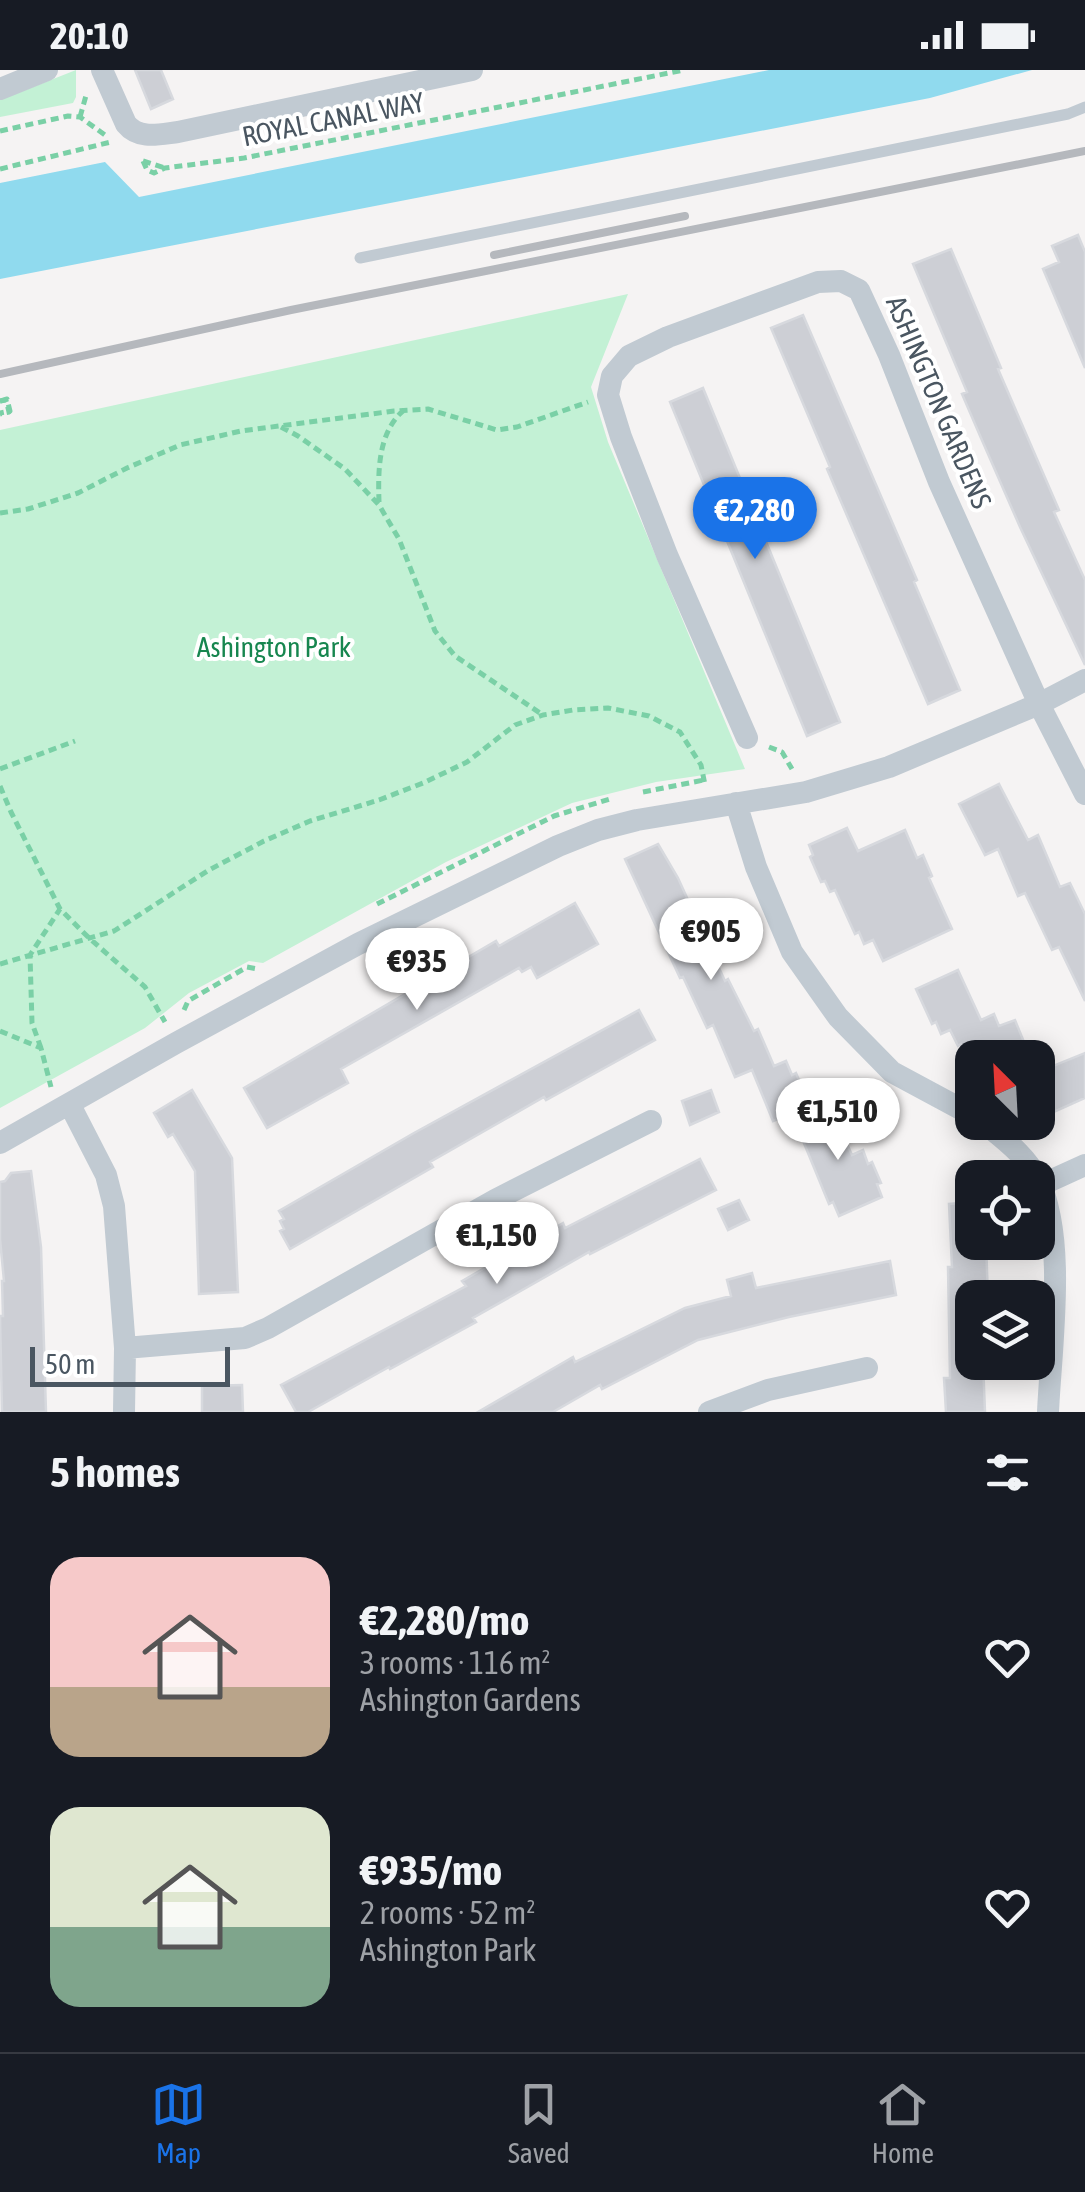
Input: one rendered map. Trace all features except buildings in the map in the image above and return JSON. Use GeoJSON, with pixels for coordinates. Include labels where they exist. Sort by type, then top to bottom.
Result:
{"type":"FeatureCollection","features":[{"type":"Feature","properties":{"kind":"street"},"geometry":{"type":"LineString","coordinates":[[0,89],[47,70]]}},
{"type":"Feature","properties":{"kind":"street"},"geometry":{"type":"LineString","coordinates":[[102,70],[126,124],[132,131],[146,134],[178,132],[472,70]]}},
{"type":"Feature","properties":{"kind":"street","name":"ASHINGTON GARDENS"},"geometry":{"type":"LineString","coordinates":[[608,395],[612,376],[629,356],[668,337],[818,282],[841,281],[859,290],[939,482],[1039,704]]}},
{"type":"Feature","properties":{"kind":"street"},"geometry":{"type":"LineString","coordinates":[[608,395],[667,555],[747,738]]}},
{"type":"Feature","properties":{"kind":"street"},"geometry":{"type":"LineString","coordinates":[[0,1143],[358,944],[558,846],[636,820],[806,792],[889,767],[1039,704],[1085,680]]}},
{"type":"Feature","properties":{"kind":"street"},"geometry":{"type":"LineString","coordinates":[[1039,704],[1085,794]]}},
{"type":"Feature","properties":{"kind":"street"},"geometry":{"type":"LineString","coordinates":[[736,804],[756,866],[792,952],[838,1017],[892,1072],[955,1106]]}},
{"type":"Feature","properties":{"kind":"street"},"geometry":{"type":"LineString","coordinates":[[70,1105],[106,1175],[114,1206],[125,1348],[124,1412]]}},
{"type":"Feature","properties":{"kind":"street"},"geometry":{"type":"LineString","coordinates":[[125,1348],[245,1338],[316,1303],[495,1200],[651,1121]]}},
{"type":"Feature","properties":{"kind":"street"},"geometry":{"type":"LineString","coordinates":[[1005,1140],[1025,1160]]}},
{"type":"Feature","properties":{"kind":"street"},"geometry":{"type":"LineString","coordinates":[[1055,1175],[1085,1165]]}},
{"type":"Feature","properties":{"kind":"street"},"geometry":{"type":"LineString","coordinates":[[1048,1412],[1055,1253]]}},
{"type":"Feature","properties":{"kind":"street"},"geometry":{"type":"LineString","coordinates":[[709,1412],[768,1390],[867,1368]]}},
{"type":"Feature","properties":{"kind":"lane"},"geometry":{"type":"LineString","coordinates":[[360,258],[1068,114],[1085,107]]}},
{"type":"Feature","properties":{"kind":"path","name":"ROYAL CANAL WAY"},"geometry":{"type":"LineString","coordinates":[[132,153],[154,173],[684,70]]}},
{"type":"Feature","properties":{"kind":"path"},"geometry":{"type":"LineString","coordinates":[[0,130],[80,117],[117,143],[0,169]]}},
{"type":"Feature","properties":{"kind":"path"},"geometry":{"type":"LineString","coordinates":[[0,513],[28,510],[78,493],[180,445],[241,431],[428,408],[497,430],[517,428],[608,395]]}},
{"type":"Feature","properties":{"kind":"path"},"geometry":{"type":"LineString","coordinates":[[0,401],[7,399],[10,410],[0,414]]}},
{"type":"Feature","properties":{"kind":"path"},"geometry":{"type":"LineString","coordinates":[[380,505],[382,445],[396,417],[404,410]]}},
{"type":"Feature","properties":{"kind":"path"},"geometry":{"type":"LineString","coordinates":[[279,426],[344,469],[380,505],[399,539],[436,631],[455,656],[542,715]]}},
{"type":"Feature","properties":{"kind":"path"},"geometry":{"type":"LineString","coordinates":[[0,964],[114,932],[208,870],[264,841],[310,820],[422,783],[466,762],[515,724],[542,715],[608,708],[649,716],[680,732],[701,765],[710,808]]}},
{"type":"Feature","properties":{"kind":"path"},"geometry":{"type":"LineString","coordinates":[[747,738],[782,752],[806,792]]}},
{"type":"Feature","properties":{"kind":"path"},"geometry":{"type":"LineString","coordinates":[[0,769],[74,741]]}},
{"type":"Feature","properties":{"kind":"path"},"geometry":{"type":"LineString","coordinates":[[0,786],[60,909],[145,986],[176,1043]]}},
{"type":"Feature","properties":{"kind":"path"},"geometry":{"type":"LineString","coordinates":[[51,1087],[32,1023],[30,955],[60,909]]}},
{"type":"Feature","properties":{"kind":"path"},"geometry":{"type":"LineString","coordinates":[[0,1032],[41,1048]]}},
{"type":"Feature","properties":{"kind":"green space"},"geometry":{"type":"Polygon","coordinates":[[[76,70],[73,103],[0,117],[0,100],[76,70]]]}},
{"type":"Feature","properties":{"kind":"green space","name":"Ashington Park"},"geometry":{"type":"Polygon","coordinates":[[[628,294],[591,387],[608,442],[745,769],[656,782],[572,803],[446,862],[263,963],[249,961],[189,993],[145,1028],[0,1108],[0,430],[628,294]]]}},
{"type":"Feature","properties":{"kind":"water"},"geometry":{"type":"Polygon","coordinates":[[[769,70],[1032,70],[930,98],[0,279],[0,183],[105,162],[139,197],[769,70]]]}},
{"type":"Feature","properties":{"kind":"railway"},"geometry":{"type":"LineString","coordinates":[[0,374],[291,310],[1085,151]]}},
{"type":"Feature","properties":{"kind":"railway"},"geometry":{"type":"LineString","coordinates":[[494,255],[685,216]]}}]}
